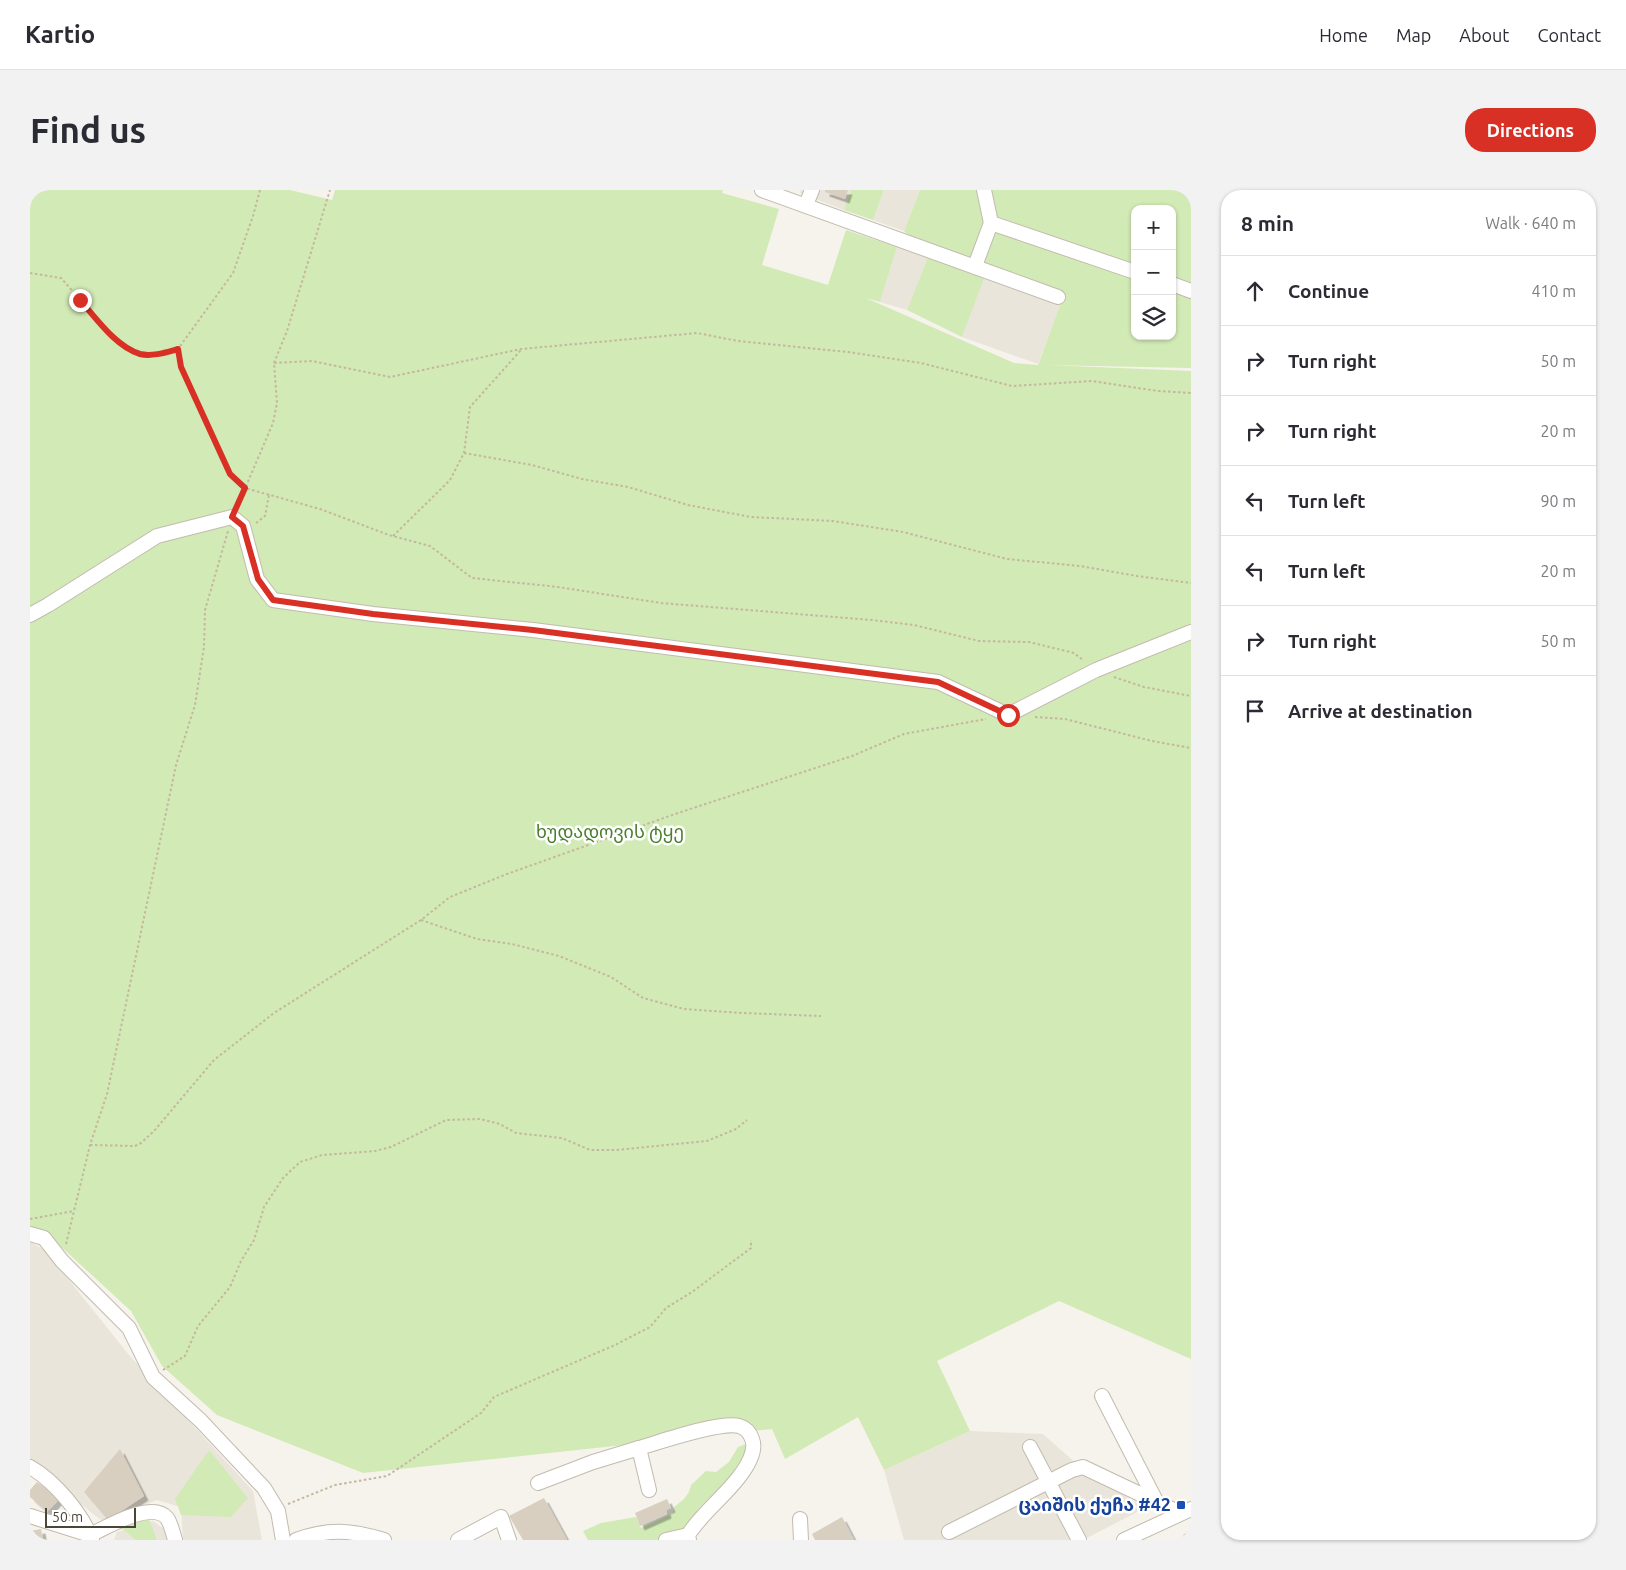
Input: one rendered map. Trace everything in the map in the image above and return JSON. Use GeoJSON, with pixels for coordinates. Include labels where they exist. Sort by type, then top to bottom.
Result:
{"type":"FeatureCollection","features":[{"type":"Feature","properties":{"kind":"street"},"geometry":{"type":"LineString","coordinates":[[762,190],[1058,297]]}},
{"type":"Feature","properties":{"kind":"street"},"geometry":{"type":"LineString","coordinates":[[806,205],[812,190]]}},
{"type":"Feature","properties":{"kind":"street"},"geometry":{"type":"LineString","coordinates":[[976,266],[991,224],[984,190]]}},
{"type":"Feature","properties":{"kind":"street"},"geometry":{"type":"LineString","coordinates":[[991,224],[1131,271]]}},
{"type":"Feature","properties":{"kind":"street"},"geometry":{"type":"LineString","coordinates":[[1176,285],[1191,291]]}},
{"type":"Feature","properties":{"kind":"street"},"geometry":{"type":"LineString","coordinates":[[30,615],[158,536],[238,521],[258,579],[273,600],[373,614],[533,630],[938,682],[1008,715],[1096,670],[1191,632]]}},
{"type":"Feature","properties":{"kind":"street"},"geometry":{"type":"LineString","coordinates":[[30,1234],[44,1238],[62,1261],[129,1328],[153,1377],[201,1422],[264,1488],[277,1509],[283,1540]]}},
{"type":"Feature","properties":{"kind":"street"},"geometry":{"type":"LineString","coordinates":[[1102,1396],[1156,1501]]}},
{"type":"Feature","properties":{"kind":"street"},"geometry":{"type":"LineString","coordinates":[[538,1483],[593,1462],[720,1426],[737,1425],[746,1428],[753,1440],[753,1448],[749,1462],[739,1478],[695,1524],[688,1537],[666,1540]]}},
{"type":"Feature","properties":{"kind":"street"},"geometry":{"type":"LineString","coordinates":[[1030,1447],[1079,1540]]}},
{"type":"Feature","properties":{"kind":"street"},"geometry":{"type":"LineString","coordinates":[[639,1448],[649,1490]]}},
{"type":"Feature","properties":{"kind":"street"},"geometry":{"type":"LineString","coordinates":[[30,1467],[58,1489],[66,1498],[91,1537]]}},
{"type":"Feature","properties":{"kind":"street"},"geometry":{"type":"LineString","coordinates":[[949,1532],[1072,1470],[1083,1467],[1156,1501],[1186,1511]]}},
{"type":"Feature","properties":{"kind":"street"},"geometry":{"type":"LineString","coordinates":[[30,1516],[91,1537],[127,1518],[144,1512],[154,1511],[166,1516],[175,1540]]}},
{"type":"Feature","properties":{"kind":"street"},"geometry":{"type":"LineString","coordinates":[[1124,1540],[1186,1511]]}},
{"type":"Feature","properties":{"kind":"street"},"geometry":{"type":"LineString","coordinates":[[458,1540],[501,1517],[509,1540]]}},
{"type":"Feature","properties":{"kind":"street"},"geometry":{"type":"LineString","coordinates":[[800,1520],[801,1540]]}},
{"type":"Feature","properties":{"kind":"street"},"geometry":{"type":"LineString","coordinates":[[296,1540],[334,1530],[360,1533],[384,1540]]}},
{"type":"Feature","properties":{"kind":"path"},"geometry":{"type":"LineString","coordinates":[[30,273],[61,278],[118,342],[140,354],[163,354],[178,349],[232,273],[253,216],[260,190]]}},
{"type":"Feature","properties":{"kind":"path"},"geometry":{"type":"LineString","coordinates":[[62,1261],[90,1145],[107,1094],[176,765],[194,705],[204,647],[205,610],[238,521],[245,488],[273,423],[277,403],[274,363],[287,331],[330,190]]}},
{"type":"Feature","properties":{"kind":"path"},"geometry":{"type":"LineString","coordinates":[[274,363],[312,361],[390,377],[521,349],[697,333],[738,341],[848,352],[921,363],[1012,386],[1092,381],[1158,391],[1191,393]]}},
{"type":"Feature","properties":{"kind":"path"},"geometry":{"type":"LineString","coordinates":[[178,349],[181,367],[230,474],[245,488],[320,509],[393,536],[430,546],[472,578],[558,587],[661,602],[914,625],[980,641],[1029,642],[1074,653],[1096,670],[1144,687],[1191,696]]}},
{"type":"Feature","properties":{"kind":"path"},"geometry":{"type":"LineString","coordinates":[[393,536],[450,480],[464,452],[470,407],[521,349]]}},
{"type":"Feature","properties":{"kind":"path"},"geometry":{"type":"LineString","coordinates":[[464,452],[532,465],[582,479],[628,487],[688,505],[751,517],[833,522],[903,532],[1007,559],[1080,566],[1191,583]]}},
{"type":"Feature","properties":{"kind":"path"},"geometry":{"type":"LineString","coordinates":[[238,521],[252,527],[265,516],[269,494]]}},
{"type":"Feature","properties":{"kind":"path"},"geometry":{"type":"LineString","coordinates":[[90,1145],[135,1146],[141,1143],[154,1131],[214,1060],[274,1013],[421,920],[450,897],[507,874],[675,814],[852,756],[904,734],[1008,715],[1064,719],[1152,741],[1191,748]]}},
{"type":"Feature","properties":{"kind":"path"},"geometry":{"type":"LineString","coordinates":[[421,920],[477,939],[512,944],[559,956],[612,977],[643,998],[684,1009],[742,1014],[821,1016]]}},
{"type":"Feature","properties":{"kind":"path"},"geometry":{"type":"LineString","coordinates":[[153,1377],[185,1356],[198,1326],[230,1287],[241,1261],[254,1240],[264,1208],[283,1178],[300,1162],[322,1155],[375,1151],[391,1147],[446,1120],[480,1119],[500,1124],[516,1134],[562,1138],[590,1150],[616,1150],[707,1141],[736,1129],[747,1120]]}},
{"type":"Feature","properties":{"kind":"path"},"geometry":{"type":"LineString","coordinates":[[30,1220],[74,1211]]}},
{"type":"Feature","properties":{"kind":"path"},"geometry":{"type":"LineString","coordinates":[[277,1509],[335,1485],[387,1476],[480,1413],[494,1397],[650,1328],[666,1308],[692,1292],[751,1248],[751,1240]]}},
{"type":"Feature","properties":{"kind":"shaded area"},"geometry":{"type":"Polygon","coordinates":[[[801,190],[851,190],[844,210],[800,193],[801,190]]]}},
{"type":"Feature","properties":{"kind":"shaded area"},"geometry":{"type":"Polygon","coordinates":[[[884,190],[920,190],[904,231],[873,220],[884,190]]]}},
{"type":"Feature","properties":{"kind":"shaded area"},"geometry":{"type":"Polygon","coordinates":[[[897,247],[928,257],[907,310],[880,302],[897,247]]]}},
{"type":"Feature","properties":{"kind":"shaded area"},"geometry":{"type":"Polygon","coordinates":[[[983,277],[1060,305],[1038,364],[962,337],[983,277]]]}},
{"type":"Feature","properties":{"kind":"shaded area"},"geometry":{"type":"Polygon","coordinates":[[[30,1242],[45,1250],[129,1355],[253,1491],[262,1540],[183,1540],[181,1507],[156,1500],[106,1524],[30,1464],[30,1242]]]}},
{"type":"Feature","properties":{"kind":"shaded area"},"geometry":{"type":"Polygon","coordinates":[[[970,1431],[1043,1434],[1088,1474],[1145,1508],[1083,1540],[904,1540],[884,1470],[970,1431]]]}},
{"type":"Feature","properties":{"kind":"shaded area"},"geometry":{"type":"Polygon","coordinates":[[[153,1521],[165,1530],[168,1540],[114,1540],[117,1532],[153,1521]]]}},
{"type":"Feature","properties":{"kind":"green space","name":"ხუდადოვის ტყე"},"geometry":{"type":"Polygon","coordinates":[[[30,190],[290,190],[332,200],[335,190],[723,190],[722,193],[779,209],[762,265],[828,285],[846,230],[897,247],[880,302],[866,298],[1014,363],[1038,365],[1060,305],[984,278],[962,337],[907,310],[928,257],[904,231],[920,190],[1191,190],[1191,368],[1047,365],[1191,371],[1191,1359],[1059,1301],[937,1361],[970,1431],[884,1470],[858,1417],[785,1459],[772,1429],[363,1473],[217,1415],[162,1366],[131,1311],[45,1232],[30,1238],[30,190]]]}},
{"type":"Feature","properties":{"kind":"green space"},"geometry":{"type":"Polygon","coordinates":[[[851,190],[884,190],[873,220],[844,210],[851,190]]]}},
{"type":"Feature","properties":{"kind":"green space"},"geometry":{"type":"Polygon","coordinates":[[[746,1444],[746,1452],[741,1464],[733,1475],[699,1508],[686,1529],[660,1540],[588,1540],[583,1531],[601,1523],[636,1517],[641,1528],[673,1513],[673,1508],[684,1499],[691,1485],[706,1471],[716,1472],[729,1462],[738,1447],[746,1444]]]}},
{"type":"Feature","properties":{"kind":"green space"},"geometry":{"type":"Polygon","coordinates":[[[209,1450],[248,1498],[231,1517],[181,1515],[175,1499],[209,1450]]]}},
{"type":"Feature","properties":{"kind":"green space"},"geometry":{"type":"Polygon","coordinates":[[[149,1519],[157,1540],[136,1540],[120,1527],[149,1519]]]}},
{"type":"Feature","properties":{"kind":"building"},"geometry":{"type":"Polygon","coordinates":[[[825,190],[848,190],[845,199],[825,192],[825,190]]]}},
{"type":"Feature","properties":{"kind":"building"},"geometry":{"type":"Polygon","coordinates":[[[120,1449],[144,1496],[108,1520],[84,1492],[120,1449]]]}},
{"type":"Feature","properties":{"kind":"building"},"geometry":{"type":"Polygon","coordinates":[[[37,1482],[60,1498],[47,1512],[30,1497],[30,1490],[37,1482]]]}},
{"type":"Feature","properties":{"kind":"building"},"geometry":{"type":"Polygon","coordinates":[[[544,1498],[567,1540],[523,1540],[509,1516],[544,1498]]]}},
{"type":"Feature","properties":{"kind":"building"},"geometry":{"type":"Polygon","coordinates":[[[667,1499],[671,1508],[666,1510],[667,1514],[640,1526],[635,1513],[667,1499]]]}},
{"type":"Feature","properties":{"kind":"building"},"geometry":{"type":"Polygon","coordinates":[[[842,1517],[854,1540],[815,1540],[812,1534],[842,1517]]]}},
{"type":"Feature","properties":{"kind":"building"},"geometry":{"type":"Polygon","coordinates":[[[41,1529],[43,1540],[30,1540],[30,1531],[41,1529]]]}},
{"type":"Feature","properties":{"kind":"place","name":"ცაიშის ქუჩა #42"},"geometry":{"type":"Point","coordinates":[1181,1505]}},
{"type":"Feature","properties":{"kind":"route"},"geometry":{"type":"LineString","coordinates":[[80,300],[118,342],[140,354],[163,354],[178,349],[181,367],[230,474],[245,488],[232,517],[243,526],[258,579],[273,600],[373,614],[533,630],[938,682],[1008,715]]}}]}
